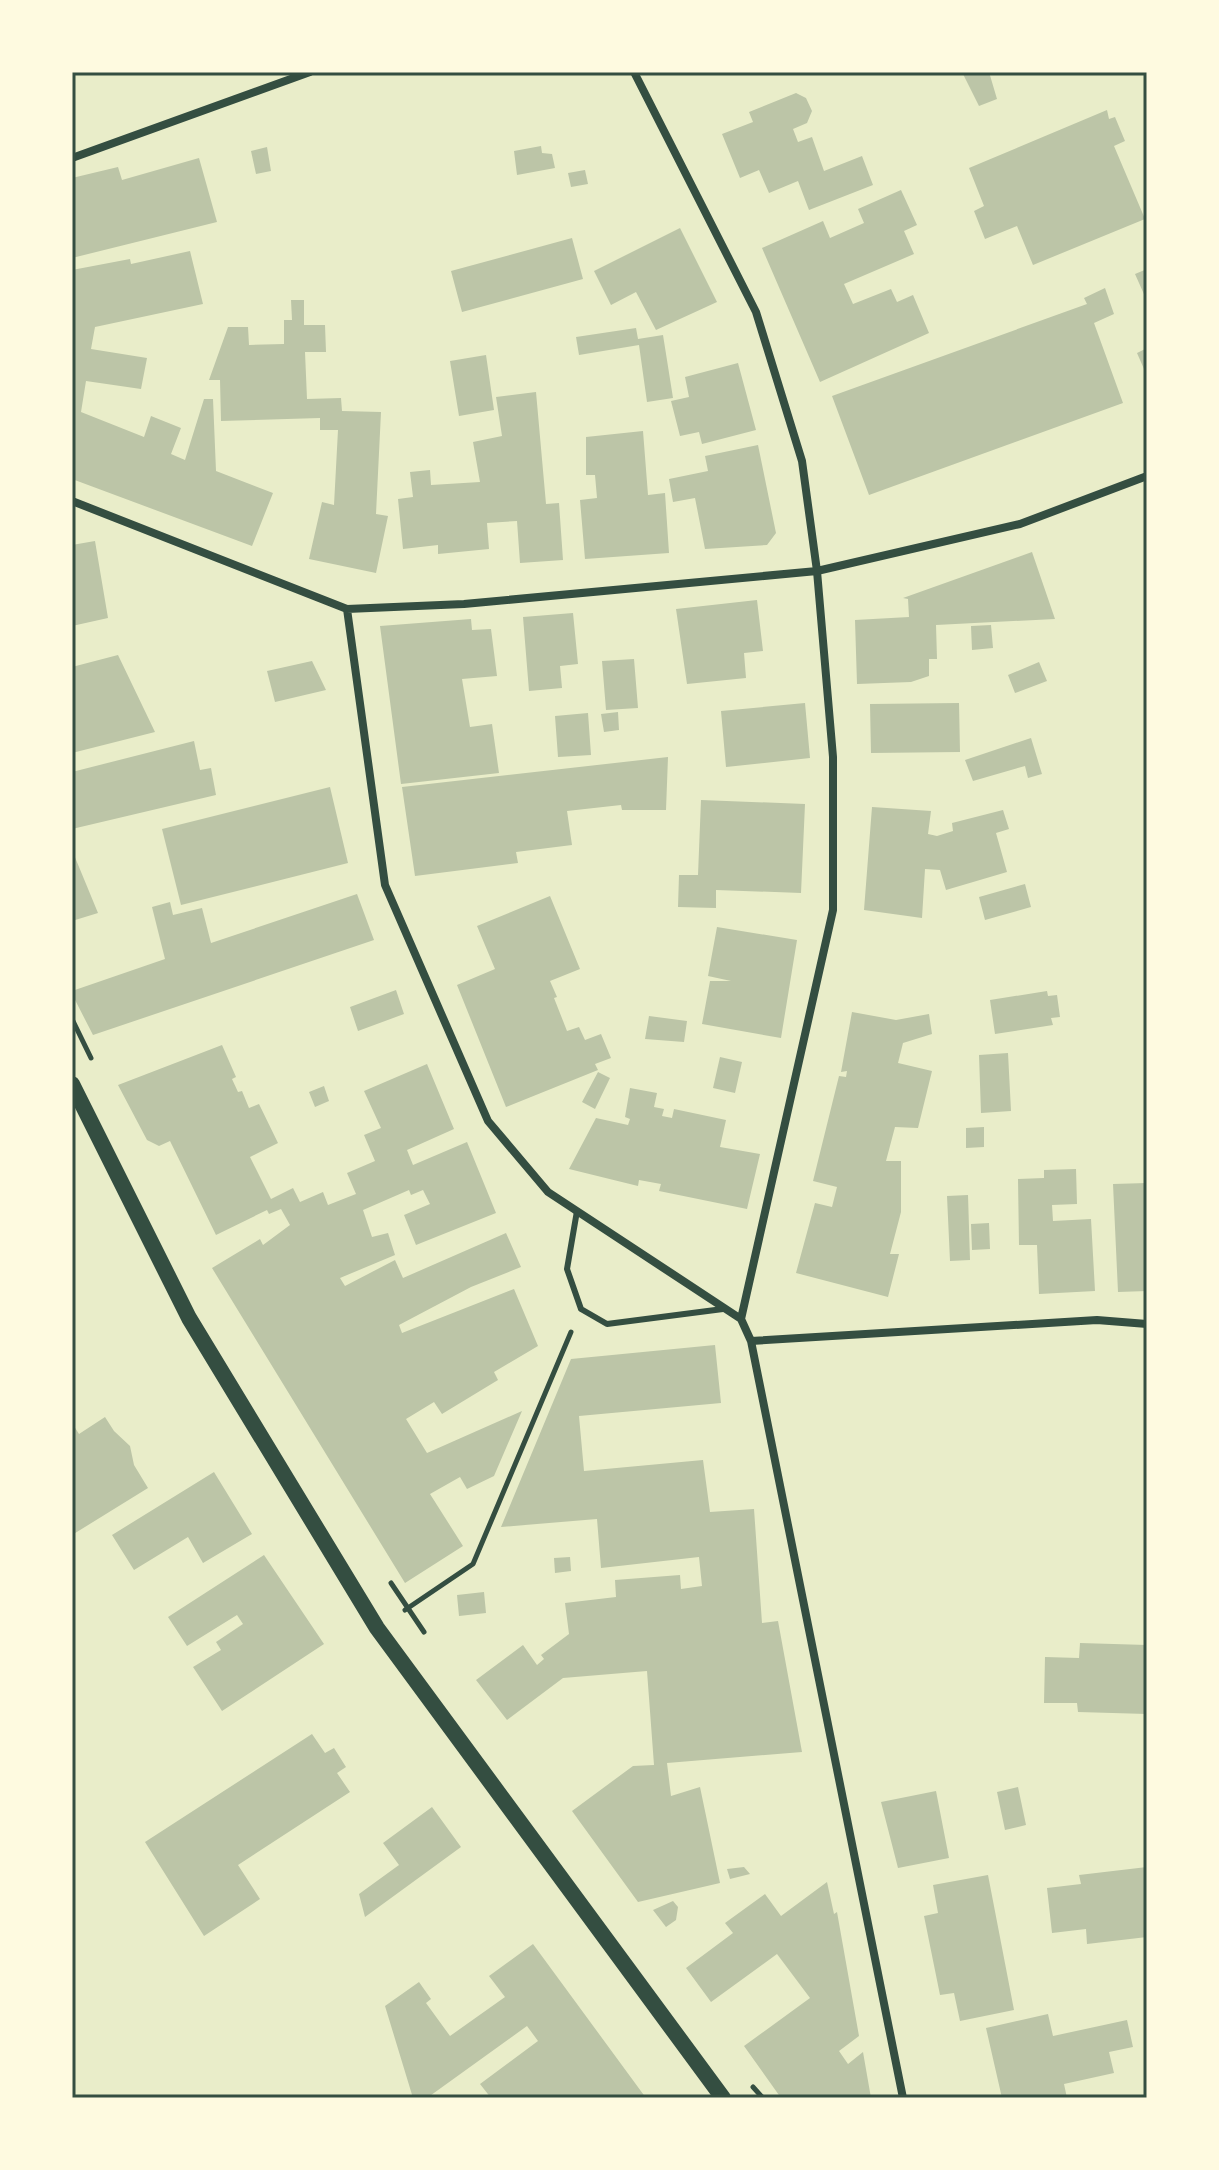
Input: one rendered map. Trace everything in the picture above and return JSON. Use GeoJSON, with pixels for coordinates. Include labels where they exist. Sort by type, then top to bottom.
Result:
{"type":"FeatureCollection","features":[{"type":"Feature","properties":{"kind":"main road"},"geometry":{"type":"LineString","coordinates":[[72,1084],[189,1318],[377,1628],[723,2098]]}},
{"type":"Feature","properties":{"kind":"street"},"geometry":{"type":"LineString","coordinates":[[72,158],[310,72]]}},
{"type":"Feature","properties":{"kind":"street"},"geometry":{"type":"LineString","coordinates":[[634,72],[756,312],[802,461],[817,571],[833,757],[833,910],[741,1319]]}},
{"type":"Feature","properties":{"kind":"street"},"geometry":{"type":"LineString","coordinates":[[72,501],[347,609],[464,604],[817,571],[1020,524],[1147,476]]}},
{"type":"Feature","properties":{"kind":"street"},"geometry":{"type":"LineString","coordinates":[[347,609],[385,885],[488,1121],[548,1192],[741,1319],[751,1341],[903,2098]]}},
{"type":"Feature","properties":{"kind":"street"},"geometry":{"type":"LineString","coordinates":[[751,1341],[1097,1320],[1147,1324]]}},
{"type":"Feature","properties":{"kind":"lane"},"geometry":{"type":"LineString","coordinates":[[577,1211],[567,1269],[581,1309],[607,1324],[726,1308]]}},
{"type":"Feature","properties":{"kind":"path"},"geometry":{"type":"LineString","coordinates":[[72,1019],[93,1060]]}},
{"type":"Feature","properties":{"kind":"path"},"geometry":{"type":"LineString","coordinates":[[377,1628],[473,1564],[581,1309]]}},
{"type":"Feature","properties":{"kind":"path"},"geometry":{"type":"LineString","coordinates":[[383,1570],[430,1641]]}},
{"type":"Feature","properties":{"kind":"path"},"geometry":{"type":"LineString","coordinates":[[749,2081],[763,2098]]}},
{"type":"Feature","properties":{"kind":"building"},"geometry":{"type":"Polygon","coordinates":[[[962,72],[989,72],[997,99],[979,106],[962,72]]]}},
{"type":"Feature","properties":{"kind":"building"},"geometry":{"type":"Polygon","coordinates":[[[796,93],[806,98],[812,111],[807,123],[793,129],[798,142],[812,137],[824,171],[862,156],[873,185],[809,210],[798,181],[769,193],[759,170],[740,178],[722,134],[753,122],[749,112],[796,93]]]}},
{"type":"Feature","properties":{"kind":"building"},"geometry":{"type":"Polygon","coordinates":[[[1107,110],[1109,119],[1115,117],[1125,141],[1114,146],[1145,219],[1033,265],[1017,226],[985,239],[974,211],[984,206],[969,168],[1107,110]]]}},
{"type":"Feature","properties":{"kind":"building"},"geometry":{"type":"Polygon","coordinates":[[[541,146],[542,153],[552,154],[555,168],[517,175],[514,151],[541,146]]]}},
{"type":"Feature","properties":{"kind":"building"},"geometry":{"type":"Polygon","coordinates":[[[267,147],[271,171],[256,174],[251,151],[267,147]]]}},
{"type":"Feature","properties":{"kind":"building"},"geometry":{"type":"Polygon","coordinates":[[[199,158],[217,222],[72,258],[72,178],[118,167],[122,180],[199,158]]]}},
{"type":"Feature","properties":{"kind":"building"},"geometry":{"type":"Polygon","coordinates":[[[585,170],[588,184],[571,187],[568,173],[585,170]]]}},
{"type":"Feature","properties":{"kind":"building"},"geometry":{"type":"Polygon","coordinates":[[[901,190],[917,225],[904,231],[914,254],[844,284],[853,304],[891,289],[897,302],[913,295],[929,333],[820,382],[762,248],[823,221],[830,238],[864,223],[858,209],[901,190]]]}},
{"type":"Feature","properties":{"kind":"building"},"geometry":{"type":"Polygon","coordinates":[[[680,228],[717,302],[656,330],[636,292],[611,305],[594,271],[680,228]]]}},
{"type":"Feature","properties":{"kind":"building"},"geometry":{"type":"Polygon","coordinates":[[[572,238],[583,279],[462,312],[451,271],[572,238]]]}},
{"type":"Feature","properties":{"kind":"building"},"geometry":{"type":"Polygon","coordinates":[[[190,251],[203,304],[95,327],[91,349],[147,358],[141,389],[86,381],[81,412],[144,437],[151,416],[181,428],[171,454],[185,460],[204,399],[213,399],[216,471],[273,493],[252,546],[72,479],[72,270],[130,259],[131,264],[190,251]]]}},
{"type":"Feature","properties":{"kind":"building"},"geometry":{"type":"Polygon","coordinates":[[[1147,269],[1147,301],[1135,274],[1147,269]]]}},
{"type":"Feature","properties":{"kind":"building"},"geometry":{"type":"Polygon","coordinates":[[[1105,288],[1114,314],[1094,323],[1123,403],[869,495],[832,396],[1087,304],[1084,298],[1105,288]]]}},
{"type":"Feature","properties":{"kind":"building"},"geometry":{"type":"Polygon","coordinates":[[[291,300],[304,300],[304,325],[325,325],[326,352],[305,352],[307,399],[341,398],[342,411],[381,412],[376,514],[388,516],[376,573],[309,559],[322,502],[334,505],[338,430],[320,430],[320,418],[221,421],[220,380],[209,380],[228,327],[248,327],[249,345],[284,344],[284,320],[292,320],[291,300]]]}},
{"type":"Feature","properties":{"kind":"building"},"geometry":{"type":"Polygon","coordinates":[[[636,328],[638,339],[663,335],[673,398],[647,402],[639,345],[579,355],[576,337],[636,328]]]}},
{"type":"Feature","properties":{"kind":"building"},"geometry":{"type":"Polygon","coordinates":[[[1147,348],[1147,368],[1144,369],[1137,353],[1147,348]]]}},
{"type":"Feature","properties":{"kind":"building"},"geometry":{"type":"Polygon","coordinates":[[[486,355],[494,410],[459,416],[450,361],[486,355]]]}},
{"type":"Feature","properties":{"kind":"building"},"geometry":{"type":"Polygon","coordinates":[[[738,363],[756,430],[702,444],[699,432],[680,436],[671,401],[689,397],[685,377],[738,363]]]}},
{"type":"Feature","properties":{"kind":"building"},"geometry":{"type":"Polygon","coordinates":[[[536,392],[546,504],[559,503],[563,560],[520,563],[517,521],[487,523],[489,549],[438,554],[438,545],[403,549],[398,499],[413,497],[410,472],[430,470],[431,485],[480,482],[473,442],[502,436],[496,397],[536,392]]]}},
{"type":"Feature","properties":{"kind":"building"},"geometry":{"type":"Polygon","coordinates":[[[643,431],[648,495],[665,493],[669,553],[585,559],[580,500],[597,498],[595,475],[586,475],[586,437],[643,431]]]}},
{"type":"Feature","properties":{"kind":"building"},"geometry":{"type":"Polygon","coordinates":[[[758,445],[776,533],[767,545],[705,549],[695,498],[673,502],[669,479],[708,471],[705,456],[758,445]]]}},
{"type":"Feature","properties":{"kind":"building"},"geometry":{"type":"Polygon","coordinates":[[[95,541],[108,618],[72,626],[72,545],[95,541]]]}},
{"type":"Feature","properties":{"kind":"building"},"geometry":{"type":"Polygon","coordinates":[[[1032,552],[1055,619],[936,625],[937,659],[929,659],[929,676],[911,682],[857,684],[855,620],[909,617],[908,599],[903,598],[1032,552]]]}},
{"type":"Feature","properties":{"kind":"building"},"geometry":{"type":"Polygon","coordinates":[[[757,600],[763,651],[744,653],[746,678],[687,684],[676,609],[757,600]]]}},
{"type":"Feature","properties":{"kind":"building"},"geometry":{"type":"Polygon","coordinates":[[[573,613],[578,664],[560,666],[562,688],[529,691],[523,617],[573,613]]]}},
{"type":"Feature","properties":{"kind":"building"},"geometry":{"type":"Polygon","coordinates":[[[471,619],[472,630],[491,629],[497,676],[462,679],[470,727],[492,724],[499,773],[401,784],[380,626],[471,619]]]}},
{"type":"Feature","properties":{"kind":"building"},"geometry":{"type":"Polygon","coordinates":[[[991,625],[993,648],[972,650],[971,626],[991,625]]]}},
{"type":"Feature","properties":{"kind":"building"},"geometry":{"type":"Polygon","coordinates":[[[118,655],[155,732],[72,753],[72,667],[118,655]]]}},
{"type":"Feature","properties":{"kind":"building"},"geometry":{"type":"Polygon","coordinates":[[[634,659],[638,708],[606,710],[602,661],[634,659]]]}},
{"type":"Feature","properties":{"kind":"building"},"geometry":{"type":"Polygon","coordinates":[[[312,661],[326,690],[275,702],[267,671],[312,661]]]}},
{"type":"Feature","properties":{"kind":"building"},"geometry":{"type":"Polygon","coordinates":[[[1039,662],[1047,681],[1015,693],[1008,675],[1039,662]]]}},
{"type":"Feature","properties":{"kind":"building"},"geometry":{"type":"Polygon","coordinates":[[[805,703],[810,758],[726,767],[721,711],[805,703]]]}},
{"type":"Feature","properties":{"kind":"building"},"geometry":{"type":"Polygon","coordinates":[[[959,703],[960,752],[871,753],[870,704],[959,703]]]}},
{"type":"Feature","properties":{"kind":"building"},"geometry":{"type":"Polygon","coordinates":[[[618,712],[619,730],[604,732],[601,714],[618,712]]]}},
{"type":"Feature","properties":{"kind":"building"},"geometry":{"type":"Polygon","coordinates":[[[588,713],[591,755],[558,757],[555,716],[588,713]]]}},
{"type":"Feature","properties":{"kind":"building"},"geometry":{"type":"Polygon","coordinates":[[[1031,738],[1042,774],[1028,778],[1025,766],[973,781],[965,760],[1031,738]]]}},
{"type":"Feature","properties":{"kind":"building"},"geometry":{"type":"Polygon","coordinates":[[[194,741],[200,770],[211,768],[216,795],[72,829],[72,772],[194,741]]]}},
{"type":"Feature","properties":{"kind":"building"},"geometry":{"type":"Polygon","coordinates":[[[668,757],[666,810],[622,810],[621,805],[567,811],[572,845],[516,852],[518,863],[415,876],[402,787],[668,757]]]}},
{"type":"Feature","properties":{"kind":"building"},"geometry":{"type":"Polygon","coordinates":[[[330,787],[348,863],[181,905],[162,829],[330,787]]]}},
{"type":"Feature","properties":{"kind":"building"},"geometry":{"type":"Polygon","coordinates":[[[701,800],[805,804],[801,893],[716,890],[716,908],[678,907],[679,875],[698,875],[701,800]]]}},
{"type":"Feature","properties":{"kind":"building"},"geometry":{"type":"Polygon","coordinates":[[[872,807],[931,811],[928,834],[937,836],[953,831],[952,823],[1003,810],[1009,829],[996,833],[1007,872],[946,890],[940,870],[925,869],[922,918],[864,910],[872,807]]]}},
{"type":"Feature","properties":{"kind":"building"},"geometry":{"type":"Polygon","coordinates":[[[72,850],[98,913],[72,921],[72,850]]]}},
{"type":"Feature","properties":{"kind":"building"},"geometry":{"type":"Polygon","coordinates":[[[1025,884],[1031,907],[985,920],[979,897],[1025,884]]]}},
{"type":"Feature","properties":{"kind":"building"},"geometry":{"type":"Polygon","coordinates":[[[357,894],[374,940],[93,1035],[72,994],[72,991],[165,959],[152,907],[170,902],[173,915],[202,908],[211,943],[357,894]]]}},
{"type":"Feature","properties":{"kind":"building"},"geometry":{"type":"Polygon","coordinates":[[[550,896],[580,969],[550,981],[557,997],[554,998],[567,1031],[579,1027],[585,1040],[601,1034],[611,1058],[595,1064],[598,1070],[506,1107],[457,985],[495,969],[477,926],[550,896]]]}},
{"type":"Feature","properties":{"kind":"building"},"geometry":{"type":"Polygon","coordinates":[[[717,927],[797,940],[781,1038],[702,1024],[710,981],[731,981],[708,976],[717,927]]]}},
{"type":"Feature","properties":{"kind":"building"},"geometry":{"type":"Polygon","coordinates":[[[396,990],[404,1014],[358,1031],[350,1007],[396,990]]]}},
{"type":"Feature","properties":{"kind":"building"},"geometry":{"type":"Polygon","coordinates":[[[1047,991],[1048,996],[1057,995],[1060,1017],[1051,1018],[1053,1025],[995,1034],[990,1000],[1047,991]]]}},
{"type":"Feature","properties":{"kind":"building"},"geometry":{"type":"Polygon","coordinates":[[[852,1012],[896,1020],[929,1014],[932,1034],[903,1043],[898,1063],[932,1071],[918,1128],[895,1127],[886,1161],[901,1161],[901,1212],[890,1254],[899,1254],[888,1297],[796,1273],[815,1203],[832,1207],[837,1187],[813,1181],[839,1076],[846,1077],[847,1071],[841,1072],[852,1012]]]}},
{"type":"Feature","properties":{"kind":"building"},"geometry":{"type":"Polygon","coordinates":[[[649,1016],[687,1021],[684,1042],[645,1039],[649,1016]]]}},
{"type":"Feature","properties":{"kind":"building"},"geometry":{"type":"Polygon","coordinates":[[[222,1045],[236,1077],[232,1079],[238,1092],[242,1091],[249,1108],[259,1104],[278,1143],[250,1157],[271,1199],[293,1188],[300,1202],[323,1192],[328,1205],[356,1194],[347,1173],[375,1161],[364,1135],[381,1128],[364,1091],[427,1064],[454,1129],[407,1150],[413,1165],[467,1142],[496,1213],[416,1245],[404,1215],[430,1204],[423,1190],[411,1195],[409,1190],[363,1210],[372,1237],[388,1233],[395,1255],[340,1278],[345,1286],[395,1260],[403,1278],[506,1233],[521,1267],[471,1287],[399,1325],[402,1333],[514,1289],[538,1346],[494,1372],[498,1380],[442,1414],[434,1402],[406,1419],[427,1453],[522,1411],[494,1476],[467,1489],[460,1477],[430,1494],[463,1546],[405,1583],[212,1268],[260,1239],[263,1245],[290,1225],[281,1209],[269,1214],[267,1210],[216,1235],[170,1141],[159,1146],[147,1140],[118,1085],[222,1045]]]}},
{"type":"Feature","properties":{"kind":"building"},"geometry":{"type":"Polygon","coordinates":[[[1008,1053],[1011,1111],[981,1113],[979,1055],[1008,1053]]]}},
{"type":"Feature","properties":{"kind":"building"},"geometry":{"type":"Polygon","coordinates":[[[720,1057],[742,1062],[735,1093],[713,1088],[720,1057]]]}},
{"type":"Feature","properties":{"kind":"building"},"geometry":{"type":"Polygon","coordinates":[[[598,1072],[610,1078],[595,1109],[582,1102],[598,1072]]]}},
{"type":"Feature","properties":{"kind":"building"},"geometry":{"type":"Polygon","coordinates":[[[324,1086],[329,1101],[315,1107],[309,1092],[324,1086]]]}},
{"type":"Feature","properties":{"kind":"building"},"geometry":{"type":"Polygon","coordinates":[[[630,1088],[657,1093],[654,1107],[664,1109],[662,1116],[672,1118],[674,1109],[726,1120],[720,1147],[760,1154],[747,1209],[659,1191],[661,1184],[639,1180],[638,1186],[569,1169],[596,1118],[628,1125],[630,1119],[625,1117],[630,1088]]]}},
{"type":"Feature","properties":{"kind":"building"},"geometry":{"type":"Polygon","coordinates":[[[984,1127],[984,1147],[966,1148],[966,1128],[984,1127]]]}},
{"type":"Feature","properties":{"kind":"building"},"geometry":{"type":"Polygon","coordinates":[[[1076,1169],[1077,1204],[1052,1205],[1053,1221],[1091,1219],[1095,1291],[1039,1294],[1037,1245],[1019,1245],[1018,1179],[1044,1178],[1044,1170],[1076,1169]]]}},
{"type":"Feature","properties":{"kind":"building"},"geometry":{"type":"Polygon","coordinates":[[[1147,1183],[1147,1291],[1118,1292],[1113,1184],[1147,1183]]]}},
{"type":"Feature","properties":{"kind":"building"},"geometry":{"type":"Polygon","coordinates":[[[968,1195],[970,1260],[950,1261],[947,1196],[968,1195]]]}},
{"type":"Feature","properties":{"kind":"building"},"geometry":{"type":"Polygon","coordinates":[[[989,1223],[990,1249],[972,1250],[971,1224],[989,1223]]]}},
{"type":"Feature","properties":{"kind":"building"},"geometry":{"type":"Polygon","coordinates":[[[715,1345],[721,1403],[579,1416],[584,1471],[703,1460],[710,1512],[754,1509],[762,1623],[778,1621],[802,1752],[667,1763],[671,1796],[700,1787],[720,1883],[638,1902],[572,1811],[633,1766],[654,1765],[647,1671],[563,1678],[507,1720],[476,1680],[523,1645],[537,1665],[544,1659],[541,1655],[569,1634],[565,1603],[616,1597],[615,1580],[680,1575],[681,1589],[702,1586],[699,1557],[601,1568],[597,1519],[501,1527],[571,1359],[715,1345]]]}},
{"type":"Feature","properties":{"kind":"building"},"geometry":{"type":"Polygon","coordinates":[[[105,1417],[130,1446],[134,1465],[148,1488],[72,1535],[72,1423],[79,1434],[105,1417]]]}},
{"type":"Feature","properties":{"kind":"building"},"geometry":{"type":"Polygon","coordinates":[[[214,1472],[252,1534],[203,1563],[188,1537],[134,1570],[112,1535],[214,1472]]]}},
{"type":"Feature","properties":{"kind":"building"},"geometry":{"type":"Polygon","coordinates":[[[264,1555],[324,1644],[222,1711],[193,1667],[221,1650],[216,1642],[243,1624],[237,1615],[187,1646],[168,1617],[264,1555]]]}},
{"type":"Feature","properties":{"kind":"building"},"geometry":{"type":"Polygon","coordinates":[[[570,1557],[571,1571],[555,1573],[554,1558],[570,1557]]]}},
{"type":"Feature","properties":{"kind":"building"},"geometry":{"type":"Polygon","coordinates":[[[484,1592],[486,1613],[459,1616],[457,1595],[484,1592]]]}},
{"type":"Feature","properties":{"kind":"building"},"geometry":{"type":"Polygon","coordinates":[[[1080,1643],[1147,1645],[1147,1714],[1078,1712],[1077,1703],[1044,1703],[1045,1657],[1079,1658],[1080,1643]]]}},
{"type":"Feature","properties":{"kind":"building"},"geometry":{"type":"Polygon","coordinates":[[[312,1734],[325,1753],[334,1748],[346,1767],[337,1773],[350,1792],[238,1865],[260,1899],[204,1936],[145,1842],[312,1734]]]}},
{"type":"Feature","properties":{"kind":"building"},"geometry":{"type":"Polygon","coordinates":[[[1018,1787],[1026,1825],[1005,1830],[997,1792],[1018,1787]]]}},
{"type":"Feature","properties":{"kind":"building"},"geometry":{"type":"Polygon","coordinates":[[[936,1791],[949,1858],[898,1868],[881,1802],[936,1791]]]}},
{"type":"Feature","properties":{"kind":"building"},"geometry":{"type":"Polygon","coordinates":[[[432,1807],[461,1847],[365,1917],[359,1894],[399,1865],[383,1843],[432,1807]]]}},
{"type":"Feature","properties":{"kind":"building"},"geometry":{"type":"Polygon","coordinates":[[[744,1867],[750,1874],[730,1879],[727,1869],[744,1867]]]}},
{"type":"Feature","properties":{"kind":"building"},"geometry":{"type":"Polygon","coordinates":[[[1147,1867],[1147,1937],[1087,1944],[1086,1929],[1052,1933],[1047,1888],[1081,1884],[1079,1875],[1147,1867]]]}},
{"type":"Feature","properties":{"kind":"building"},"geometry":{"type":"Polygon","coordinates":[[[988,1875],[1014,2010],[960,2021],[954,1993],[940,1995],[924,1916],[938,1913],[933,1885],[988,1875]]]}},
{"type":"Feature","properties":{"kind":"building"},"geometry":{"type":"Polygon","coordinates":[[[827,1882],[834,1914],[837,1912],[859,2036],[839,2051],[848,2064],[863,2052],[871,2098],[781,2098],[744,2046],[810,1998],[777,1954],[711,2002],[686,1968],[733,1933],[725,1923],[765,1894],[781,1916],[827,1882]]]}},
{"type":"Feature","properties":{"kind":"building"},"geometry":{"type":"Polygon","coordinates":[[[673,1901],[678,1907],[676,1920],[666,1927],[653,1910],[673,1901]]]}},
{"type":"Feature","properties":{"kind":"building"},"geometry":{"type":"Polygon","coordinates":[[[533,1944],[646,2098],[491,2098],[480,2084],[538,2041],[527,2026],[427,2098],[413,2098],[385,2006],[419,1982],[431,1999],[426,2003],[450,2036],[505,1997],[489,1976],[533,1944]]]}},
{"type":"Feature","properties":{"kind":"building"},"geometry":{"type":"Polygon","coordinates":[[[1048,2014],[1053,2036],[1127,2020],[1133,2047],[1109,2052],[1114,2073],[1064,2084],[1067,2098],[1002,2098],[986,2028],[1048,2014]]]}}]}
